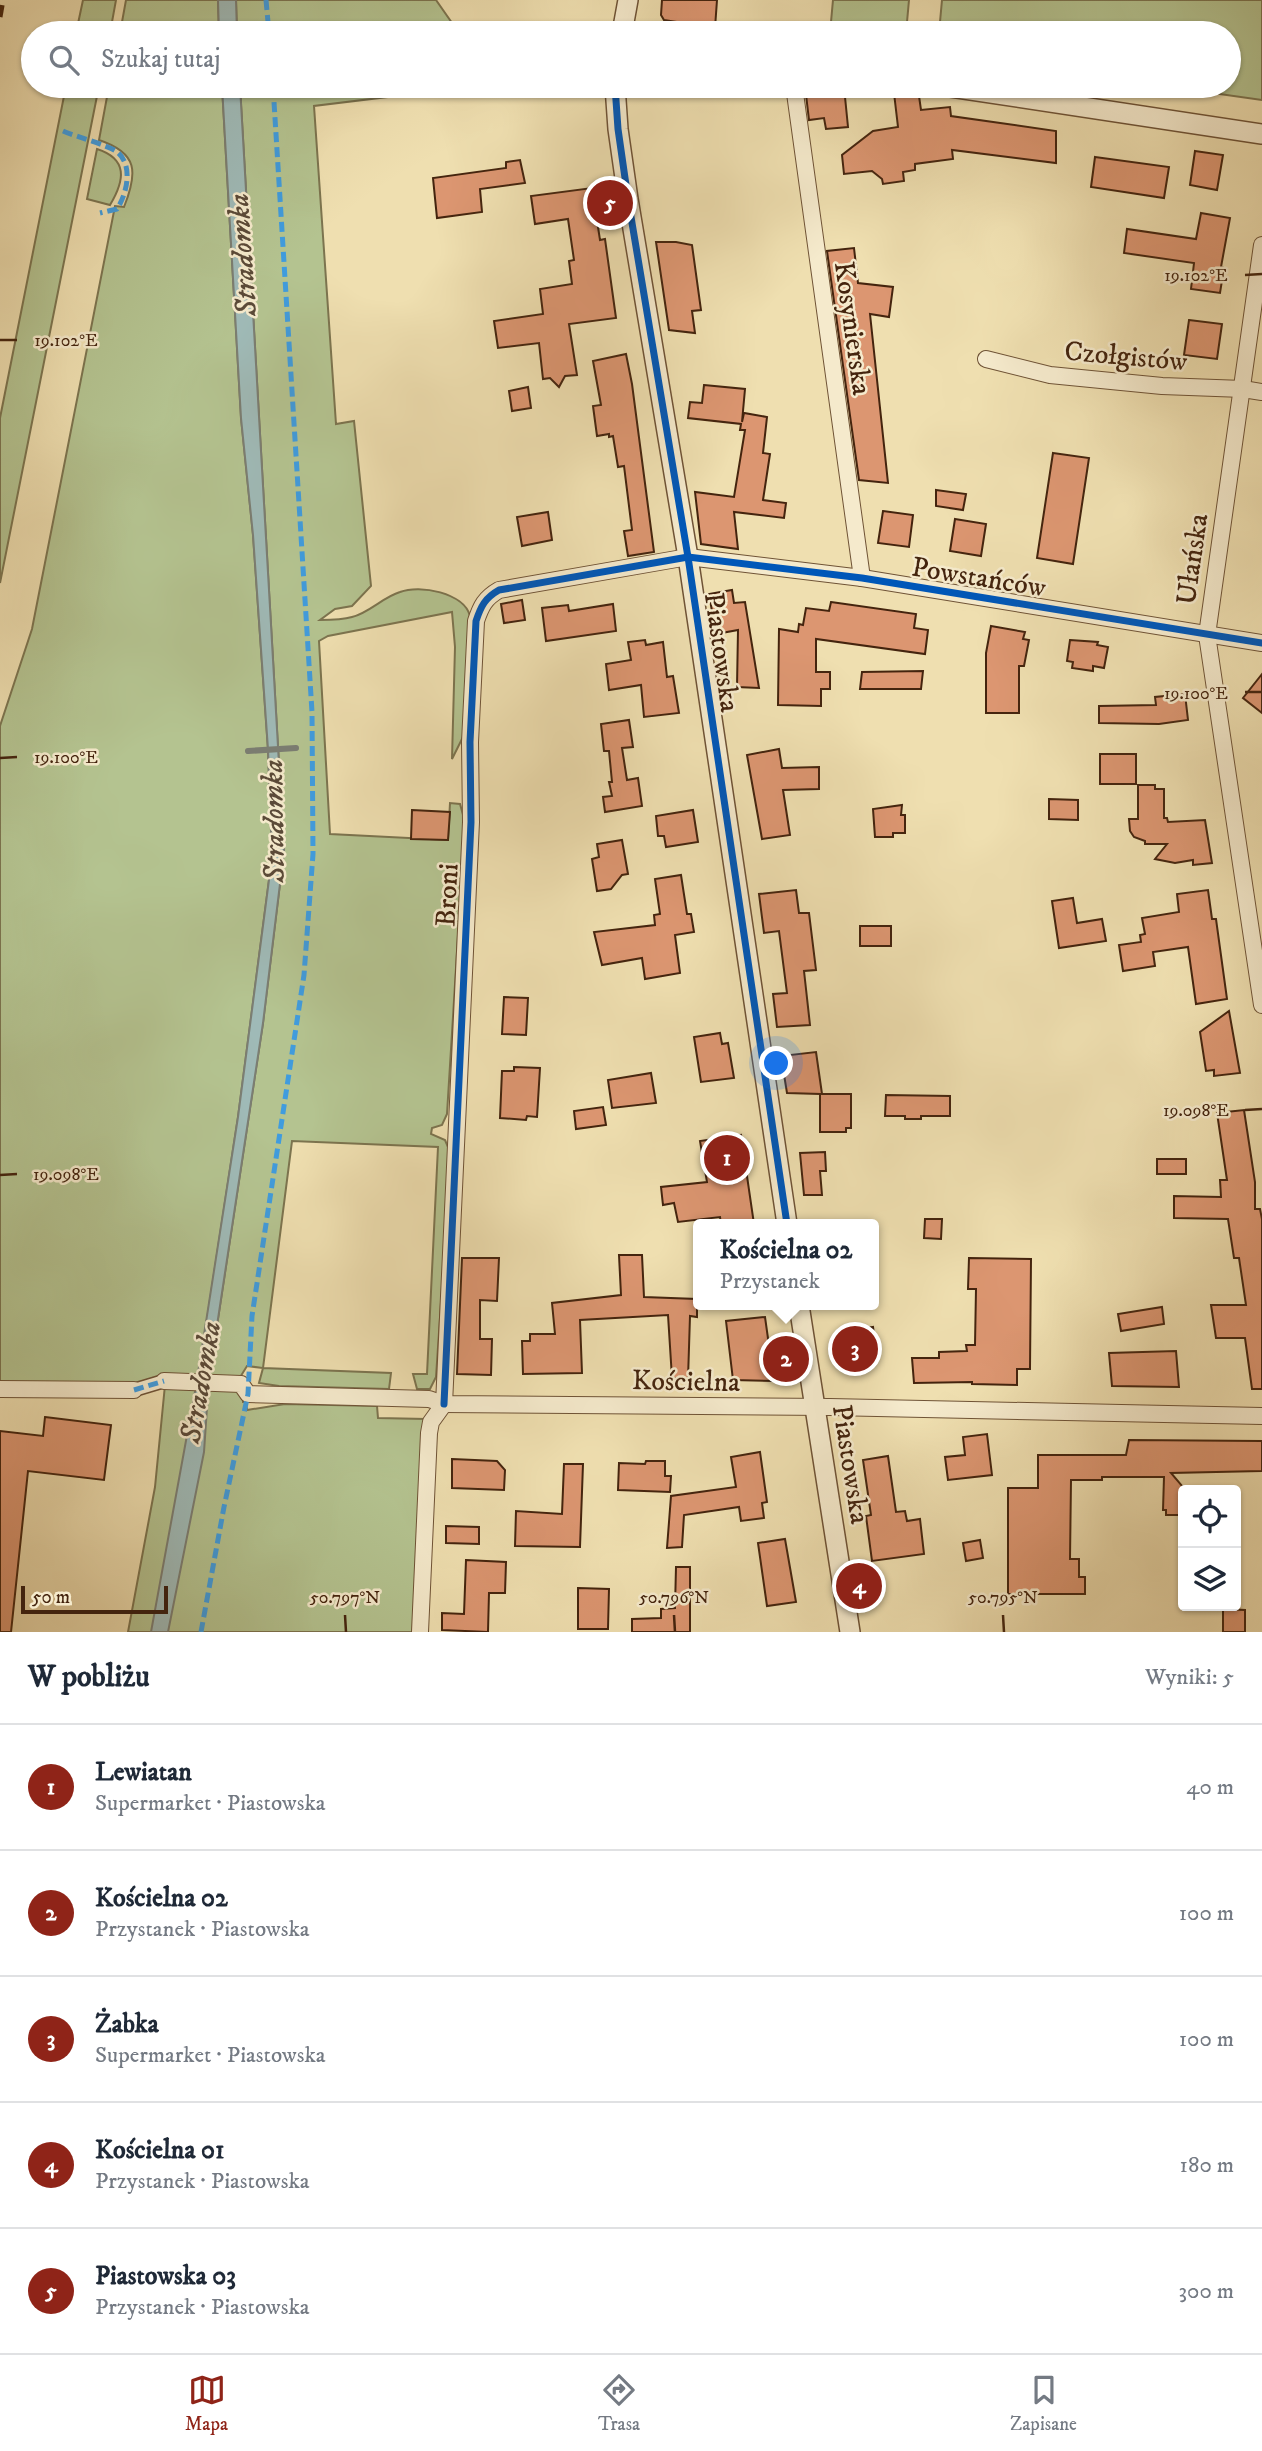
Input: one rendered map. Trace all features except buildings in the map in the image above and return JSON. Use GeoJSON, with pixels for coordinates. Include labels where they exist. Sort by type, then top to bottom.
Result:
{"type":"FeatureCollection","features":[{"type":"Feature","properties":{"kind":"street"},"geometry":{"type":"LineString","coordinates":[[624,21],[628,0]]}},
{"type":"Feature","properties":{"kind":"street","name":"Piastowska"},"geometry":{"type":"LineString","coordinates":[[616,98],[628,199],[688,558],[786,1219]]}},
{"type":"Feature","properties":{"kind":"street","name":"Kosynierska"},"geometry":{"type":"LineString","coordinates":[[796,98],[862,578]]}},
{"type":"Feature","properties":{"kind":"street"},"geometry":{"type":"LineString","coordinates":[[1024,98],[1262,134]]}},
{"type":"Feature","properties":{"kind":"street","name":"Ułańska"},"geometry":{"type":"LineString","coordinates":[[1262,245],[1207,635],[1262,1006]]}},
{"type":"Feature","properties":{"kind":"street","name":"Czołgistów"},"geometry":{"type":"LineString","coordinates":[[986,359],[1061,376],[1262,392]]}},
{"type":"Feature","properties":{"kind":"street","name":"Powstańców"},"geometry":{"type":"LineString","coordinates":[[688,558],[862,578],[1262,643]]}},
{"type":"Feature","properties":{"kind":"street","name":"Broni"},"geometry":{"type":"LineString","coordinates":[[443,1404],[471,822],[470,742],[475,621],[482,604],[499,590],[688,558]]}},
{"type":"Feature","properties":{"kind":"street","name":"Piastowska"},"geometry":{"type":"LineString","coordinates":[[800,1310],[850,1632]]}},
{"type":"Feature","properties":{"kind":"street"},"geometry":{"type":"LineString","coordinates":[[0,1389],[134,1390],[164,1381]]}},
{"type":"Feature","properties":{"kind":"street","name":"Kościelna"},"geometry":{"type":"LineString","coordinates":[[164,1381],[241,1384],[248,1394],[429,1399],[443,1404],[814,1407],[1262,1416]]}},
{"type":"Feature","properties":{"kind":"street"},"geometry":{"type":"LineString","coordinates":[[420,1632],[429,1433],[431,1422],[443,1404]]}},
{"type":"Feature","properties":{"kind":"green space"},"geometry":{"type":"Polygon","coordinates":[[[83,0],[116,0],[112,21],[79,21],[83,0]]]}},
{"type":"Feature","properties":{"kind":"green space"},"geometry":{"type":"Polygon","coordinates":[[[126,0],[218,0],[219,21],[122,21],[126,0]]]}},
{"type":"Feature","properties":{"kind":"green space"},"geometry":{"type":"Polygon","coordinates":[[[236,0],[436,0],[451,21],[237,21],[236,0]]]}},
{"type":"Feature","properties":{"kind":"green space"},"geometry":{"type":"Polygon","coordinates":[[[833,0],[909,0],[907,21],[831,21],[833,0]]]}},
{"type":"Feature","properties":{"kind":"green space"},"geometry":{"type":"Polygon","coordinates":[[[942,0],[1262,0],[1262,100],[1241,97],[1241,21],[940,21],[942,0]]]}},
{"type":"Feature","properties":{"kind":"green space"},"geometry":{"type":"Polygon","coordinates":[[[64,98],[97,98],[0,583],[0,418],[64,98]]]}},
{"type":"Feature","properties":{"kind":"green space"},"geometry":{"type":"Polygon","coordinates":[[[107,98],[223,98],[241,418],[253,535],[268,750],[272,857],[238,1117],[198,1378],[136,1387],[0,1383],[0,726],[32,629],[115,206],[124,207],[133,174],[128,158],[121,151],[99,140],[107,98]]]}},
{"type":"Feature","properties":{"kind":"green space"},"geometry":{"type":"Polygon","coordinates":[[[241,98],[379,98],[314,106],[336,424],[354,421],[371,586],[352,606],[335,609],[320,620],[352,617],[394,594],[419,589],[450,596],[466,608],[470,616],[464,735],[452,759],[455,647],[452,612],[328,636],[319,641],[330,834],[448,840],[450,803],[460,804],[465,822],[447,1114],[442,1125],[432,1128],[431,1134],[445,1140],[451,1154],[436,1377],[430,1389],[417,1389],[413,1374],[427,1374],[438,1147],[292,1141],[263,1368],[247,1366],[239,1379],[209,1378],[263,1023],[284,851],[241,98]]]}},
{"type":"Feature","properties":{"kind":"green space"},"geometry":{"type":"Polygon","coordinates":[[[97,149],[114,158],[121,171],[119,187],[110,205],[87,199],[97,149]]]}},
{"type":"Feature","properties":{"kind":"green space"},"geometry":{"type":"Polygon","coordinates":[[[263,1368],[391,1373],[389,1389],[279,1386],[259,1383],[263,1368]]]}},
{"type":"Feature","properties":{"kind":"green space"},"geometry":{"type":"Polygon","coordinates":[[[165,1385],[243,1391],[243,1402],[246,1402],[247,1410],[285,1404],[377,1406],[378,1418],[426,1419],[413,1632],[128,1632],[155,1487],[165,1385]]]}},
{"type":"Feature","properties":{"kind":"water"},"geometry":{"type":"Polygon","coordinates":[[[218,0],[236,0],[237,21],[219,21],[218,0]]]}},
{"type":"Feature","properties":{"kind":"water"},"geometry":{"type":"Polygon","coordinates":[[[223,98],[241,98],[284,851],[263,1023],[209,1378],[204,1452],[168,1632],[151,1632],[196,1386],[238,1117],[272,857],[268,749],[253,535],[241,418],[223,98]]]}},
{"type":"Feature","properties":{"kind":"waterway","name":"Stradomka"},"geometry":{"type":"LineString","coordinates":[[248,751],[296,748]]}},
{"type":"Feature","properties":{"kind":"railway"},"geometry":{"type":"LineString","coordinates":[[0,17],[3,0]]}},
{"type":"Feature","properties":{"kind":"marked path"},"geometry":{"type":"LineString","coordinates":[[266,0],[268,21]]}},
{"type":"Feature","properties":{"kind":"marked path"},"geometry":{"type":"LineString","coordinates":[[201,1632],[248,1394],[252,1316],[304,975],[313,854],[312,712],[274,98]]}},
{"type":"Feature","properties":{"kind":"marked path"},"geometry":{"type":"LineString","coordinates":[[63,131],[116,151],[125,163],[127,179],[121,203],[117,209],[100,213]]}},
{"type":"Feature","properties":{"kind":"marked path"},"geometry":{"type":"LineString","coordinates":[[134,1390],[164,1381]]}},
{"type":"Feature","properties":{"kind":"cycle path"},"geometry":{"type":"LineString","coordinates":[[616,98],[628,199],[688,557],[786,1219]]}},
{"type":"Feature","properties":{"kind":"cycle path"},"geometry":{"type":"LineString","coordinates":[[444,1404],[471,822],[470,742],[476,621],[490,596],[499,590],[688,557],[862,578],[1262,643]]}},
{"type":"Feature","properties":{"kind":"place","name":"Piastowska 03"},"geometry":{"type":"Point","coordinates":[610,203]}},
{"type":"Feature","properties":{"kind":"place","name":"Lewiatan"},"geometry":{"type":"Point","coordinates":[727,1158]}},
{"type":"Feature","properties":{"kind":"place","name":"Żabka"},"geometry":{"type":"Point","coordinates":[855,1349]}},
{"type":"Feature","properties":{"kind":"place","name":"Kościelna 02"},"geometry":{"type":"Point","coordinates":[786,1359]}},
{"type":"Feature","properties":{"kind":"place","name":"Kościelna 01"},"geometry":{"type":"Point","coordinates":[859,1586]}}]}
